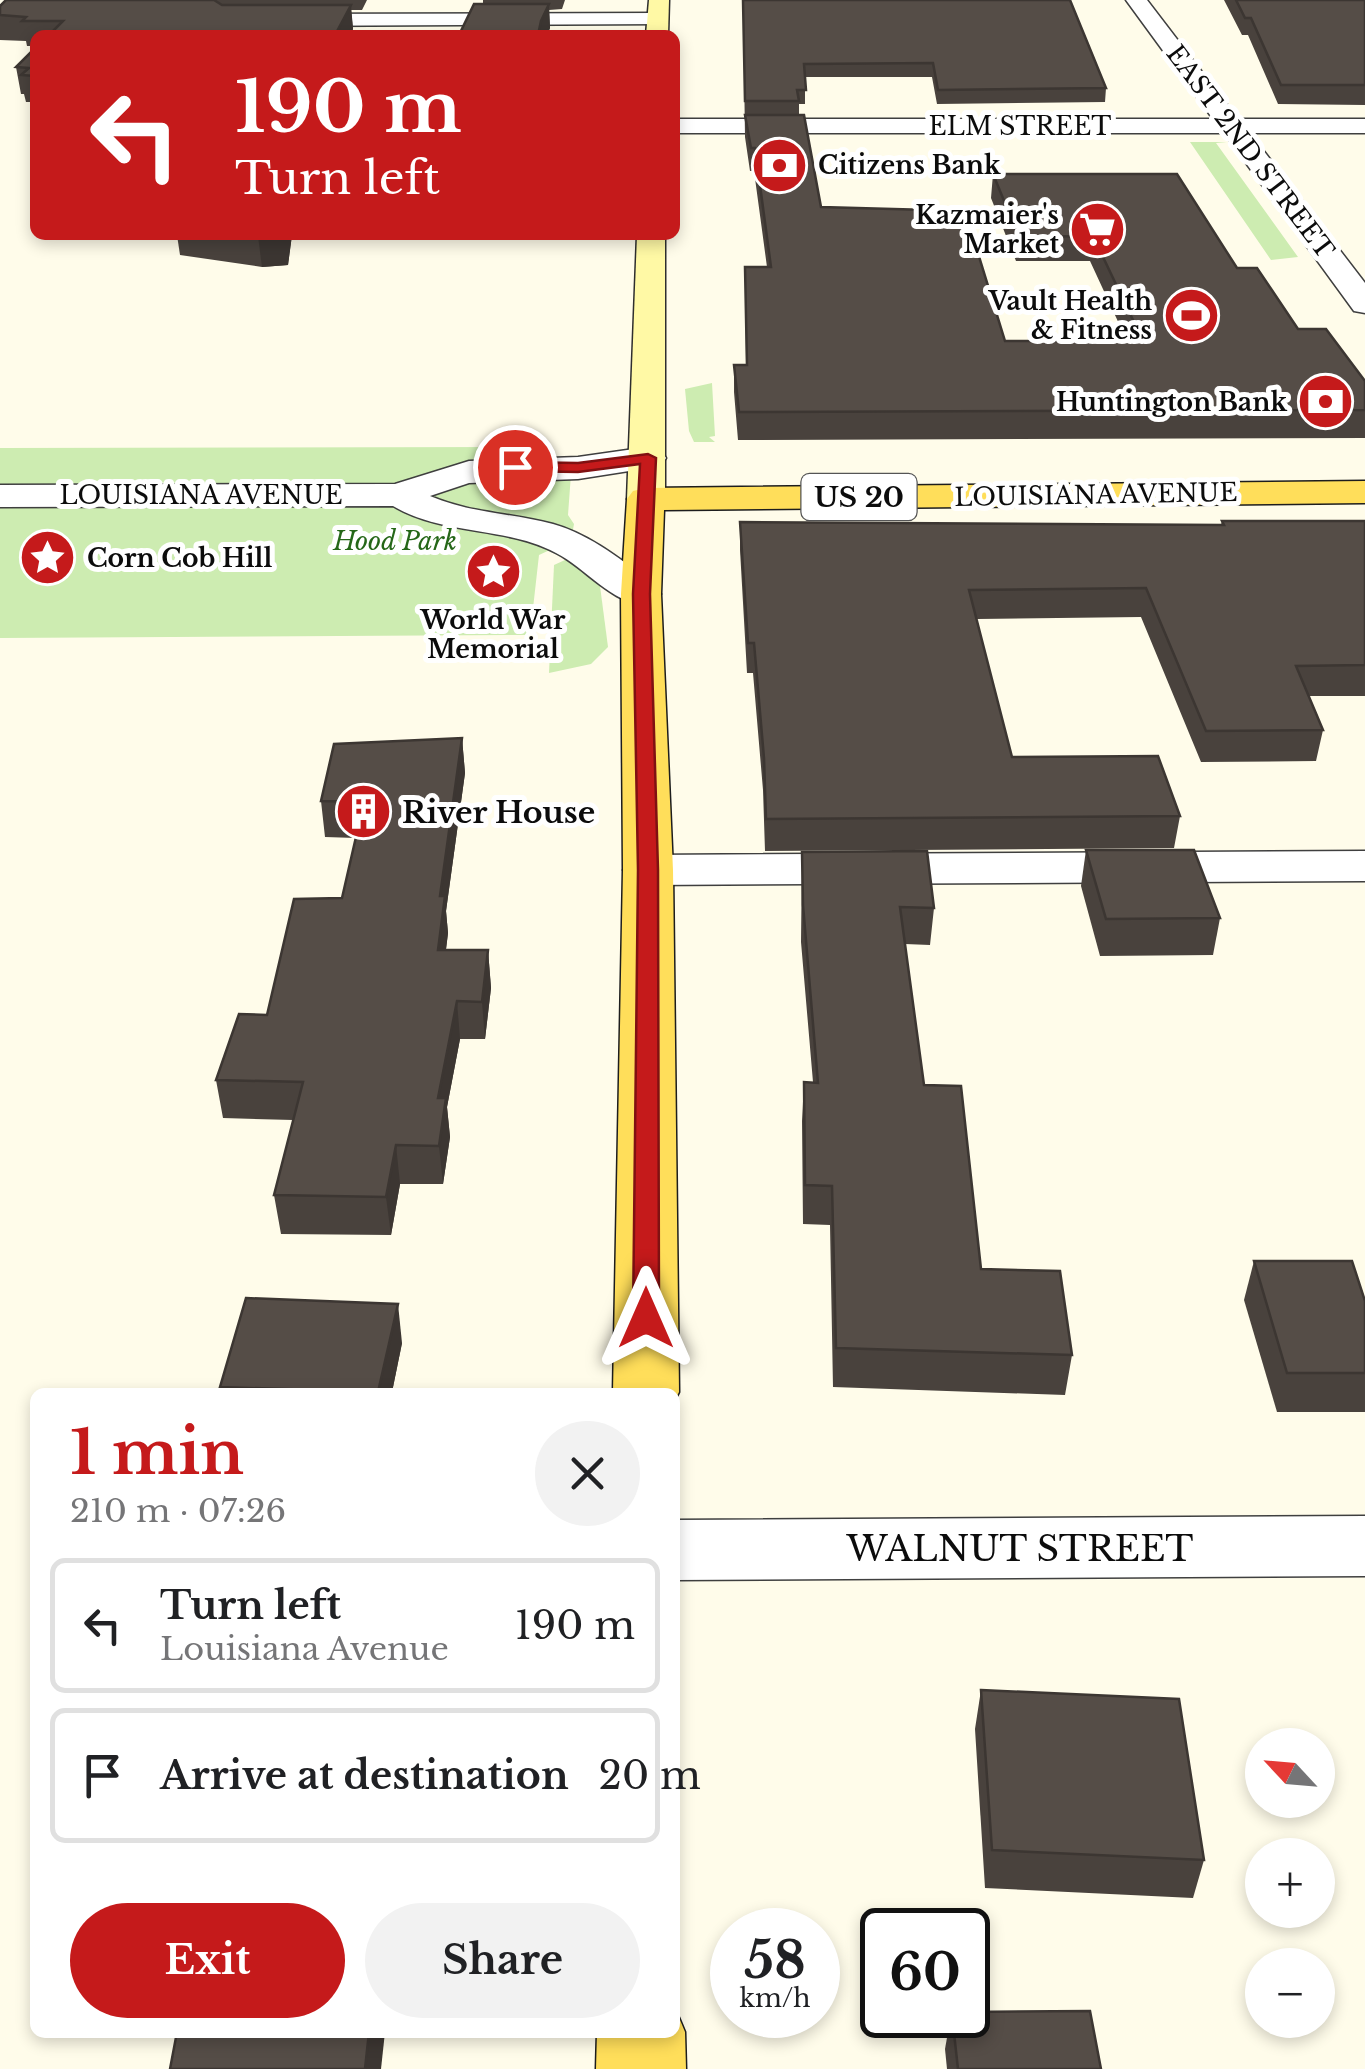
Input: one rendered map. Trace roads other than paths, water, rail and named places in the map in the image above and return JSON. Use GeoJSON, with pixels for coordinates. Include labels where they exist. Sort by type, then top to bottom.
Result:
{"type":"FeatureCollection","features":[{"type":"Feature","properties":{"kind":"main road"},"geometry":{"type":"LineString","coordinates":[[646,1388],[648,870],[641,594],[652,240]]}},
{"type":"Feature","properties":{"kind":"main road","name":"LOUISIANA AVENUE"},"geometry":{"type":"LineString","coordinates":[[646,499],[1365,492]]}},
{"type":"Feature","properties":{"kind":"main road"},"geometry":{"type":"LineString","coordinates":[[641,2069],[642,2038]]}},
{"type":"Feature","properties":{"kind":"street","name":"EAST 2ND STREET"},"geometry":{"type":"LineString","coordinates":[[1136,0],[1365,304]]}},
{"type":"Feature","properties":{"kind":"street"},"geometry":{"type":"LineString","coordinates":[[261,20],[658,18]]}},
{"type":"Feature","properties":{"kind":"street","name":"ELM STREET"},"geometry":{"type":"LineString","coordinates":[[680,126],[1365,126]]}},
{"type":"Feature","properties":{"kind":"street","name":"LOUISIANA AVENUE"},"geometry":{"type":"LineString","coordinates":[[0,496],[401,495],[436,478],[482,468],[578,468],[648,458]]}},
{"type":"Feature","properties":{"kind":"street","name":"LOUISIANA AVENUE"},"geometry":{"type":"LineString","coordinates":[[401,495],[442,516],[513,527],[563,540],[641,594]]}},
{"type":"Feature","properties":{"kind":"street"},"geometry":{"type":"LineString","coordinates":[[648,870],[1365,866]]}},
{"type":"Feature","properties":{"kind":"street","name":"WALNUT STREET"},"geometry":{"type":"LineString","coordinates":[[680,1550],[1365,1546]]}},
{"type":"Feature","properties":{"kind":"place","name":"Citizens Bank"},"geometry":{"type":"Point","coordinates":[779,165]}},
{"type":"Feature","properties":{"kind":"place","name":"Kazmaier's Market"},"geometry":{"type":"Point","coordinates":[1098,229]}},
{"type":"Feature","properties":{"kind":"place","name":"Vault Health & Fitness"},"geometry":{"type":"Point","coordinates":[1191,315]}},
{"type":"Feature","properties":{"kind":"place","name":"Huntington Bank"},"geometry":{"type":"Point","coordinates":[1326,402]}},
{"type":"Feature","properties":{"kind":"place","name":"Corn Cob Hill"},"geometry":{"type":"Point","coordinates":[48,558]}},
{"type":"Feature","properties":{"kind":"place","name":"World War Memorial"},"geometry":{"type":"Point","coordinates":[493,571]}},
{"type":"Feature","properties":{"kind":"place","name":"River House"},"geometry":{"type":"Point","coordinates":[363,812]}},
{"type":"Feature","properties":{"kind":"park label","name":"Hood Park"},"geometry":{"type":"Point","coordinates":[395,541]}}]}
